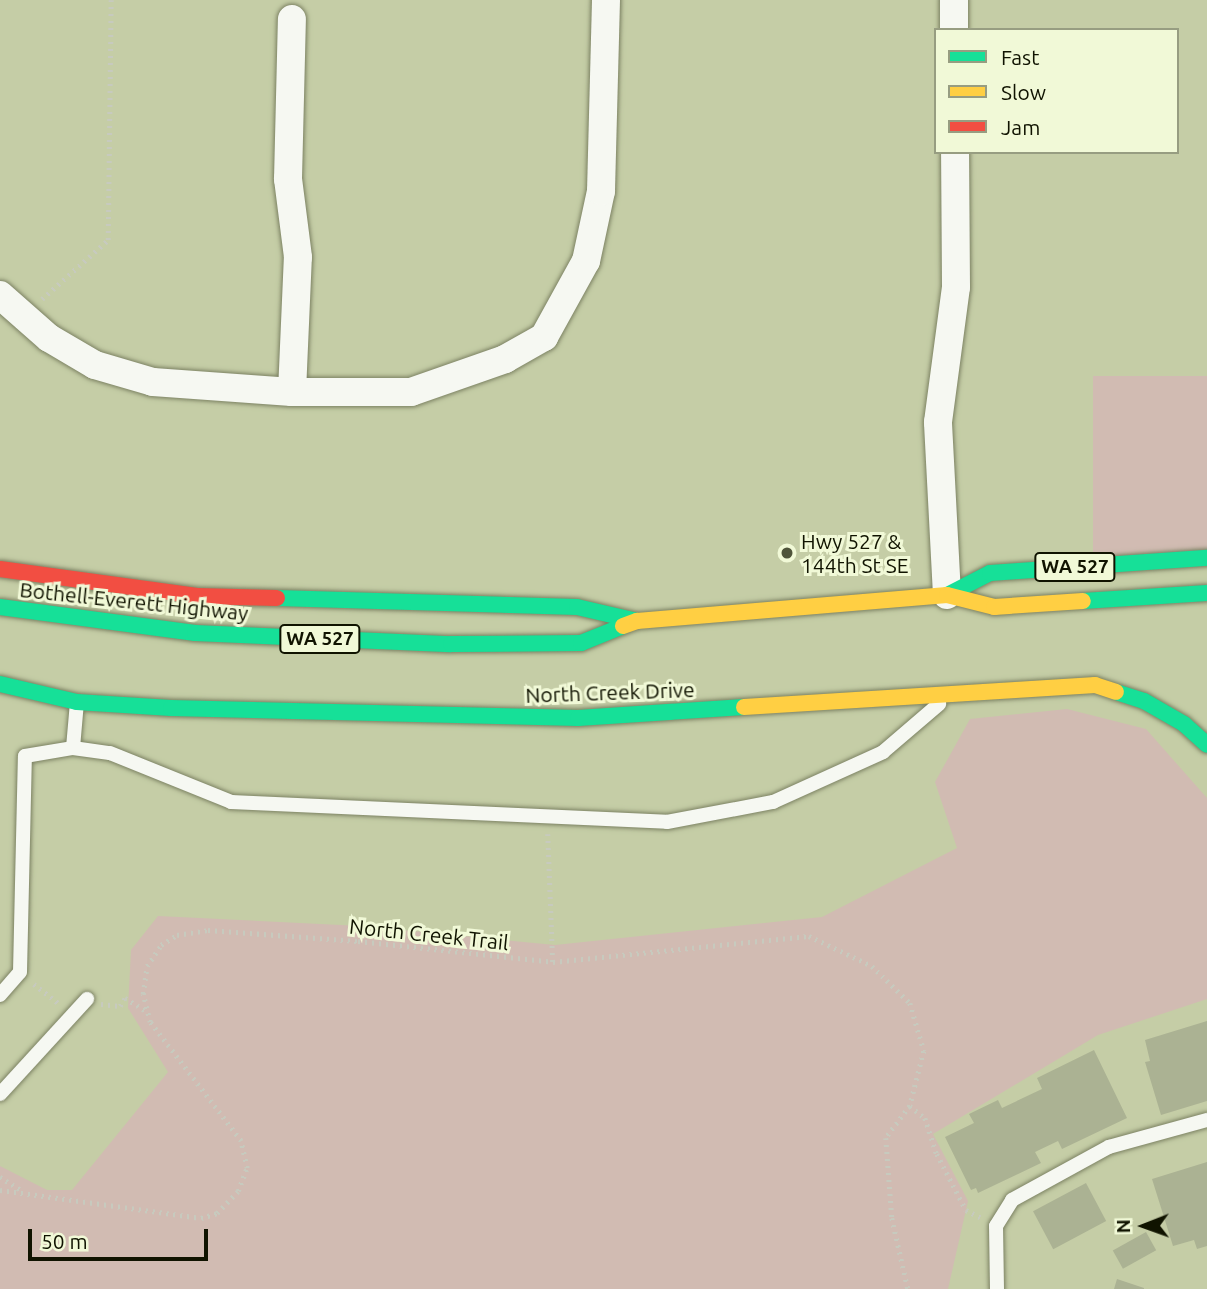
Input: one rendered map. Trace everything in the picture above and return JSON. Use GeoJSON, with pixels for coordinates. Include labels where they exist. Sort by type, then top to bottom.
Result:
{"type":"FeatureCollection","features":[{"type":"Feature","properties":{"kind":"main road","name":"Bothell-Everett Highway"},"geometry":{"type":"LineString","coordinates":[[947,595],[990,573],[1207,558]]}},
{"type":"Feature","properties":{"kind":"main road","name":"Bothell-Everett Highway"},"geometry":{"type":"LineString","coordinates":[[0,569],[197,596],[578,607],[637,621]]}},
{"type":"Feature","properties":{"kind":"main road","name":"Bothell-Everett Highway"},"geometry":{"type":"LineString","coordinates":[[0,607],[195,633],[451,644],[580,643],[637,621],[947,595],[994,607],[1207,593]]}},
{"type":"Feature","properties":{"kind":"main road","name":"North Creek Drive"},"geometry":{"type":"LineString","coordinates":[[0,684],[77,702],[171,708],[578,718],[953,692],[1096,685],[1144,701],[1184,724],[1207,745]]}},
{"type":"Feature","properties":{"kind":"street"},"geometry":{"type":"LineString","coordinates":[[0,295],[49,338],[95,365],[153,382],[292,392],[411,392],[480,369],[544,337],[586,261],[601,191],[606,0]]}},
{"type":"Feature","properties":{"kind":"street"},"geometry":{"type":"LineString","coordinates":[[954,0],[954,28]]}},
{"type":"Feature","properties":{"kind":"street"},"geometry":{"type":"LineString","coordinates":[[292,19],[288,179],[298,257],[292,392]]}},
{"type":"Feature","properties":{"kind":"street"},"geometry":{"type":"LineString","coordinates":[[947,595],[938,422],[956,287],[955,154]]}},
{"type":"Feature","properties":{"kind":"lane"},"geometry":{"type":"LineString","coordinates":[[0,995],[20,972],[25,756],[73,748],[110,753],[231,802],[548,819],[667,822],[773,802],[883,751],[953,692]]}},
{"type":"Feature","properties":{"kind":"lane"},"geometry":{"type":"LineString","coordinates":[[73,748],[77,702]]}},
{"type":"Feature","properties":{"kind":"lane"},"geometry":{"type":"LineString","coordinates":[[0,1094],[87,999]]}},
{"type":"Feature","properties":{"kind":"lane"},"geometry":{"type":"LineString","coordinates":[[996,1289],[996,1226],[1012,1200],[1109,1147],[1207,1120]]}},
{"type":"Feature","properties":{"kind":"path"},"geometry":{"type":"LineString","coordinates":[[23,315],[108,240],[111,0]]}},
{"type":"Feature","properties":{"kind":"path"},"geometry":{"type":"LineString","coordinates":[[548,819],[553,962]]}},
{"type":"Feature","properties":{"kind":"path","name":"North Creek Trail"},"geometry":{"type":"LineString","coordinates":[[0,1190],[201,1218],[217,1213],[238,1191],[247,1168],[241,1141],[150,1022],[143,995],[147,966],[161,944],[177,935],[208,930],[553,962],[809,936],[831,944],[872,966],[910,1003],[924,1051],[910,1106],[886,1138],[892,1218],[908,1289]]}},
{"type":"Feature","properties":{"kind":"path"},"geometry":{"type":"LineString","coordinates":[[20,972],[83,1023],[100,1004],[120,1006],[125,998],[148,1012]]}},
{"type":"Feature","properties":{"kind":"path"},"geometry":{"type":"LineString","coordinates":[[910,1106],[925,1118],[937,1154],[965,1210],[996,1226]]}},
{"type":"Feature","properties":{"kind":"path"},"geometry":{"type":"LineString","coordinates":[[0,1177],[25,1193]]}},
{"type":"Feature","properties":{"kind":"shaded area"},"geometry":{"type":"Polygon","coordinates":[[[1093,376],[1207,376],[1207,558],[1093,558],[1093,376]]]}},
{"type":"Feature","properties":{"kind":"shaded area"},"geometry":{"type":"Polygon","coordinates":[[[1067,709],[1146,729],[1207,798],[1207,999],[1098,1035],[933,1134],[968,1201],[948,1289],[0,1289],[0,1166],[47,1190],[72,1190],[168,1072],[128,1008],[131,950],[158,916],[361,926],[555,945],[822,917],[957,848],[935,782],[970,719],[1067,709]]]}},
{"type":"Feature","properties":{"kind":"building"},"geometry":{"type":"Polygon","coordinates":[[[1207,1021],[1207,1101],[1161,1115],[1145,1062],[1150,1061],[1145,1040],[1207,1021]]]}},
{"type":"Feature","properties":{"kind":"building"},"geometry":{"type":"Polygon","coordinates":[[[1094,1050],[1127,1118],[1062,1149],[1058,1141],[1035,1152],[1041,1163],[978,1193],[976,1188],[971,1190],[945,1137],[974,1123],[969,1114],[998,1100],[1002,1108],[1042,1089],[1037,1078],[1094,1050]]]}},
{"type":"Feature","properties":{"kind":"building"},"geometry":{"type":"Polygon","coordinates":[[[1207,1162],[1207,1246],[1197,1249],[1194,1240],[1173,1246],[1152,1179],[1207,1162]]]}},
{"type":"Feature","properties":{"kind":"building"},"geometry":{"type":"Polygon","coordinates":[[[1086,1183],[1106,1221],[1053,1249],[1033,1211],[1086,1183]]]}},
{"type":"Feature","properties":{"kind":"building"},"geometry":{"type":"Polygon","coordinates":[[[1146,1232],[1156,1250],[1123,1269],[1113,1250],[1146,1232]]]}},
{"type":"Feature","properties":{"kind":"building"},"geometry":{"type":"Polygon","coordinates":[[[1117,1279],[1144,1288],[1144,1289],[1114,1289],[1117,1279]]]}},
{"type":"Feature","properties":{"kind":"traffic: fast"},"geometry":{"type":"LineString","coordinates":[[947,595],[990,573],[1207,558]]}},
{"type":"Feature","properties":{"kind":"traffic: fast"},"geometry":{"type":"LineString","coordinates":[[1083,601],[1207,593]]}},
{"type":"Feature","properties":{"kind":"traffic: fast"},"geometry":{"type":"LineString","coordinates":[[277,598],[577,607],[637,621]]}},
{"type":"Feature","properties":{"kind":"traffic: fast"},"geometry":{"type":"LineString","coordinates":[[0,607],[195,633],[451,644],[581,643],[623,626]]}},
{"type":"Feature","properties":{"kind":"traffic: fast"},"geometry":{"type":"LineString","coordinates":[[0,684],[77,702],[171,708],[578,718],[744,707]]}},
{"type":"Feature","properties":{"kind":"traffic: fast"},"geometry":{"type":"LineString","coordinates":[[1116,692],[1144,701],[1184,724],[1207,745]]}},
{"type":"Feature","properties":{"kind":"traffic: slow"},"geometry":{"type":"LineString","coordinates":[[623,626],[637,621],[947,595],[994,607],[1083,601]]}},
{"type":"Feature","properties":{"kind":"traffic: slow"},"geometry":{"type":"LineString","coordinates":[[744,707],[1095,685],[1116,692]]}},
{"type":"Feature","properties":{"kind":"traffic: jam"},"geometry":{"type":"LineString","coordinates":[[0,569],[197,596],[277,598]]}},
{"type":"Feature","properties":{"kind":"place","name":"Hwy 527 & 144th St SE"},"geometry":{"type":"Point","coordinates":[787,553]}}]}
